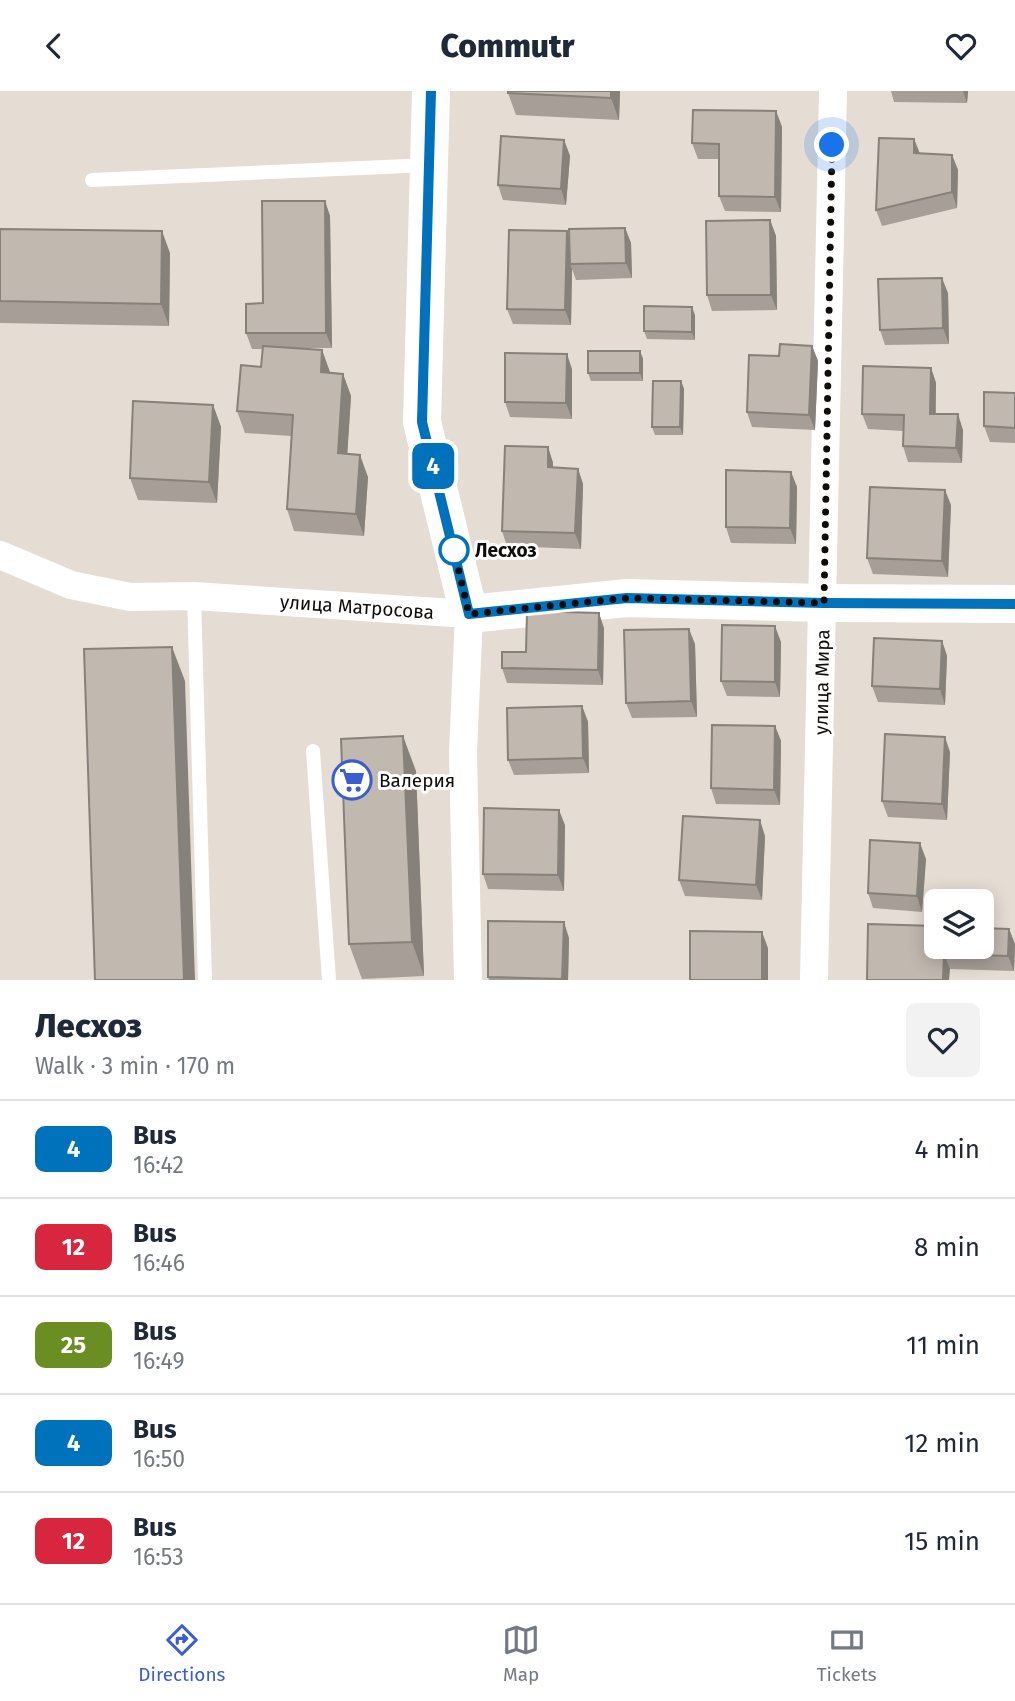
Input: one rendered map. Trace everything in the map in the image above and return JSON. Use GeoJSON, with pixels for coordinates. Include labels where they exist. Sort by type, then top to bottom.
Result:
{"type":"FeatureCollection","features":[{"type":"Feature","properties":{"kind":"street"},"geometry":{"type":"LineString","coordinates":[[431,91],[422,422],[469,614],[463,753],[468,980]]}},
{"type":"Feature","properties":{"kind":"street","name":"улица Мира"},"geometry":{"type":"LineString","coordinates":[[814,980],[824,603],[832,91]]}},
{"type":"Feature","properties":{"kind":"street","name":"улица Матросова"},"geometry":{"type":"LineString","coordinates":[[0,555],[71,585],[130,597],[194,596],[469,614],[627,598],[1015,604]]}},
{"type":"Feature","properties":{"kind":"lane"},"geometry":{"type":"LineString","coordinates":[[92,180],[430,165]]}},
{"type":"Feature","properties":{"kind":"lane"},"geometry":{"type":"LineString","coordinates":[[194,596],[205,980]]}},
{"type":"Feature","properties":{"kind":"lane"},"geometry":{"type":"LineString","coordinates":[[313,751],[329,980]]}},
{"type":"Feature","properties":{"kind":"building"},"geometry":{"type":"Polygon","coordinates":[[[611,91],[611,98],[508,93],[611,91]]]}},
{"type":"Feature","properties":{"kind":"building"},"geometry":{"type":"Polygon","coordinates":[[[693,110],[776,111],[775,197],[719,196],[719,144],[692,143],[693,110]]]}},
{"type":"Feature","properties":{"kind":"building"},"geometry":{"type":"Polygon","coordinates":[[[501,136],[564,140],[561,189],[498,185],[501,136]]]}},
{"type":"Feature","properties":{"kind":"building"},"geometry":{"type":"Polygon","coordinates":[[[879,138],[914,139],[914,153],[952,155],[952,192],[876,210],[879,138]]]}},
{"type":"Feature","properties":{"kind":"building"},"geometry":{"type":"Polygon","coordinates":[[[262,201],[325,201],[326,333],[246,333],[246,304],[263,303],[262,201]]]}},
{"type":"Feature","properties":{"kind":"building"},"geometry":{"type":"Polygon","coordinates":[[[770,220],[771,295],[707,295],[706,221],[770,220]]]}},
{"type":"Feature","properties":{"kind":"building"},"geometry":{"type":"Polygon","coordinates":[[[625,228],[626,263],[570,264],[569,229],[625,228]]]}},
{"type":"Feature","properties":{"kind":"building"},"geometry":{"type":"Polygon","coordinates":[[[0,229],[162,231],[161,304],[0,301],[0,229]]]}},
{"type":"Feature","properties":{"kind":"building"},"geometry":{"type":"Polygon","coordinates":[[[509,230],[567,231],[565,310],[507,309],[509,230]]]}},
{"type":"Feature","properties":{"kind":"building"},"geometry":{"type":"Polygon","coordinates":[[[942,278],[943,328],[880,330],[878,279],[942,278]]]}},
{"type":"Feature","properties":{"kind":"building"},"geometry":{"type":"Polygon","coordinates":[[[644,306],[692,307],[692,332],[644,331],[644,306]]]}},
{"type":"Feature","properties":{"kind":"building"},"geometry":{"type":"Polygon","coordinates":[[[780,344],[812,346],[809,415],[747,412],[749,355],[779,356],[780,344]]]}},
{"type":"Feature","properties":{"kind":"building"},"geometry":{"type":"Polygon","coordinates":[[[263,346],[322,350],[321,372],[343,374],[338,453],[360,455],[356,514],[287,509],[293,415],[237,411],[241,365],[261,367],[263,346]]]}},
{"type":"Feature","properties":{"kind":"building"},"geometry":{"type":"Polygon","coordinates":[[[588,351],[640,351],[640,373],[588,373],[588,351]]]}},
{"type":"Feature","properties":{"kind":"building"},"geometry":{"type":"Polygon","coordinates":[[[505,353],[567,354],[566,403],[505,402],[505,353]]]}},
{"type":"Feature","properties":{"kind":"building"},"geometry":{"type":"Polygon","coordinates":[[[863,366],[931,368],[930,414],[958,414],[956,448],[903,446],[904,415],[862,414],[863,366]]]}},
{"type":"Feature","properties":{"kind":"building"},"geometry":{"type":"Polygon","coordinates":[[[653,381],[681,381],[680,427],[652,427],[653,381]]]}},
{"type":"Feature","properties":{"kind":"building"},"geometry":{"type":"Polygon","coordinates":[[[984,392],[1015,393],[1015,428],[984,426],[984,392]]]}},
{"type":"Feature","properties":{"kind":"building"},"geometry":{"type":"Polygon","coordinates":[[[133,401],[213,405],[209,482],[130,478],[133,401]]]}},
{"type":"Feature","properties":{"kind":"building"},"geometry":{"type":"Polygon","coordinates":[[[505,446],[548,447],[548,467],[578,469],[575,533],[502,531],[505,446]]]}},
{"type":"Feature","properties":{"kind":"building"},"geometry":{"type":"Polygon","coordinates":[[[726,470],[791,472],[790,528],[726,527],[726,470]]]}},
{"type":"Feature","properties":{"kind":"building"},"geometry":{"type":"Polygon","coordinates":[[[870,487],[945,490],[942,561],[867,558],[870,487]]]}},
{"type":"Feature","properties":{"kind":"building"},"geometry":{"type":"Polygon","coordinates":[[[527,611],[599,613],[598,670],[502,668],[502,652],[526,652],[527,611]]]}},
{"type":"Feature","properties":{"kind":"building"},"geometry":{"type":"Polygon","coordinates":[[[722,625],[775,626],[775,682],[721,681],[722,625]]]}},
{"type":"Feature","properties":{"kind":"building"},"geometry":{"type":"Polygon","coordinates":[[[689,629],[691,701],[626,703],[624,630],[689,629]]]}},
{"type":"Feature","properties":{"kind":"building"},"geometry":{"type":"Polygon","coordinates":[[[874,638],[942,641],[940,689],[872,686],[874,638]]]}},
{"type":"Feature","properties":{"kind":"building"},"geometry":{"type":"Polygon","coordinates":[[[172,647],[184,980],[95,980],[84,649],[172,647]]]}},
{"type":"Feature","properties":{"kind":"building"},"geometry":{"type":"Polygon","coordinates":[[[582,706],[583,758],[508,760],[507,708],[582,706]]]}},
{"type":"Feature","properties":{"kind":"building"},"geometry":{"type":"Polygon","coordinates":[[[712,725],[775,726],[774,790],[711,788],[712,725]]]}},
{"type":"Feature","properties":{"kind":"building"},"geometry":{"type":"Polygon","coordinates":[[[885,734],[945,737],[942,804],[882,801],[885,734]]]}},
{"type":"Feature","properties":{"kind":"building"},"geometry":{"type":"Polygon","coordinates":[[[403,736],[412,942],[349,944],[341,739],[403,736]]]}},
{"type":"Feature","properties":{"kind":"building"},"geometry":{"type":"Polygon","coordinates":[[[484,808],[559,810],[558,875],[483,874],[484,808]]]}},
{"type":"Feature","properties":{"kind":"building"},"geometry":{"type":"Polygon","coordinates":[[[683,816],[760,820],[756,885],[679,880],[683,816]]]}},
{"type":"Feature","properties":{"kind":"building"},"geometry":{"type":"Polygon","coordinates":[[[870,840],[920,843],[917,896],[868,893],[870,840]]]}},
{"type":"Feature","properties":{"kind":"building"},"geometry":{"type":"Polygon","coordinates":[[[488,921],[564,922],[562,979],[488,977],[488,921]]]}},
{"type":"Feature","properties":{"kind":"building"},"geometry":{"type":"Polygon","coordinates":[[[868,924],[924,926],[924,959],[944,959],[943,980],[867,980],[868,924]]]}},
{"type":"Feature","properties":{"kind":"building"},"geometry":{"type":"Polygon","coordinates":[[[994,928],[1009,929],[1008,956],[994,956],[994,928]]]}},
{"type":"Feature","properties":{"kind":"building"},"geometry":{"type":"Polygon","coordinates":[[[690,931],[762,932],[762,980],[690,980],[690,931]]]}},
{"type":"Feature","properties":{"kind":"bus line","name":"4"},"geometry":{"type":"LineString","coordinates":[[431,91],[422,422],[469,614],[627,598],[1015,604]]}},
{"type":"Feature","properties":{"kind":"place","name":"Лесхоз"},"geometry":{"type":"Point","coordinates":[454,550]}},
{"type":"Feature","properties":{"kind":"place","name":"Валерия"},"geometry":{"type":"Point","coordinates":[352,780]}},
{"type":"Feature","properties":{"kind":"route"},"geometry":{"type":"LineString","coordinates":[[454,550],[452,542],[469,614],[627,598],[824,603],[832,145]]}}]}
